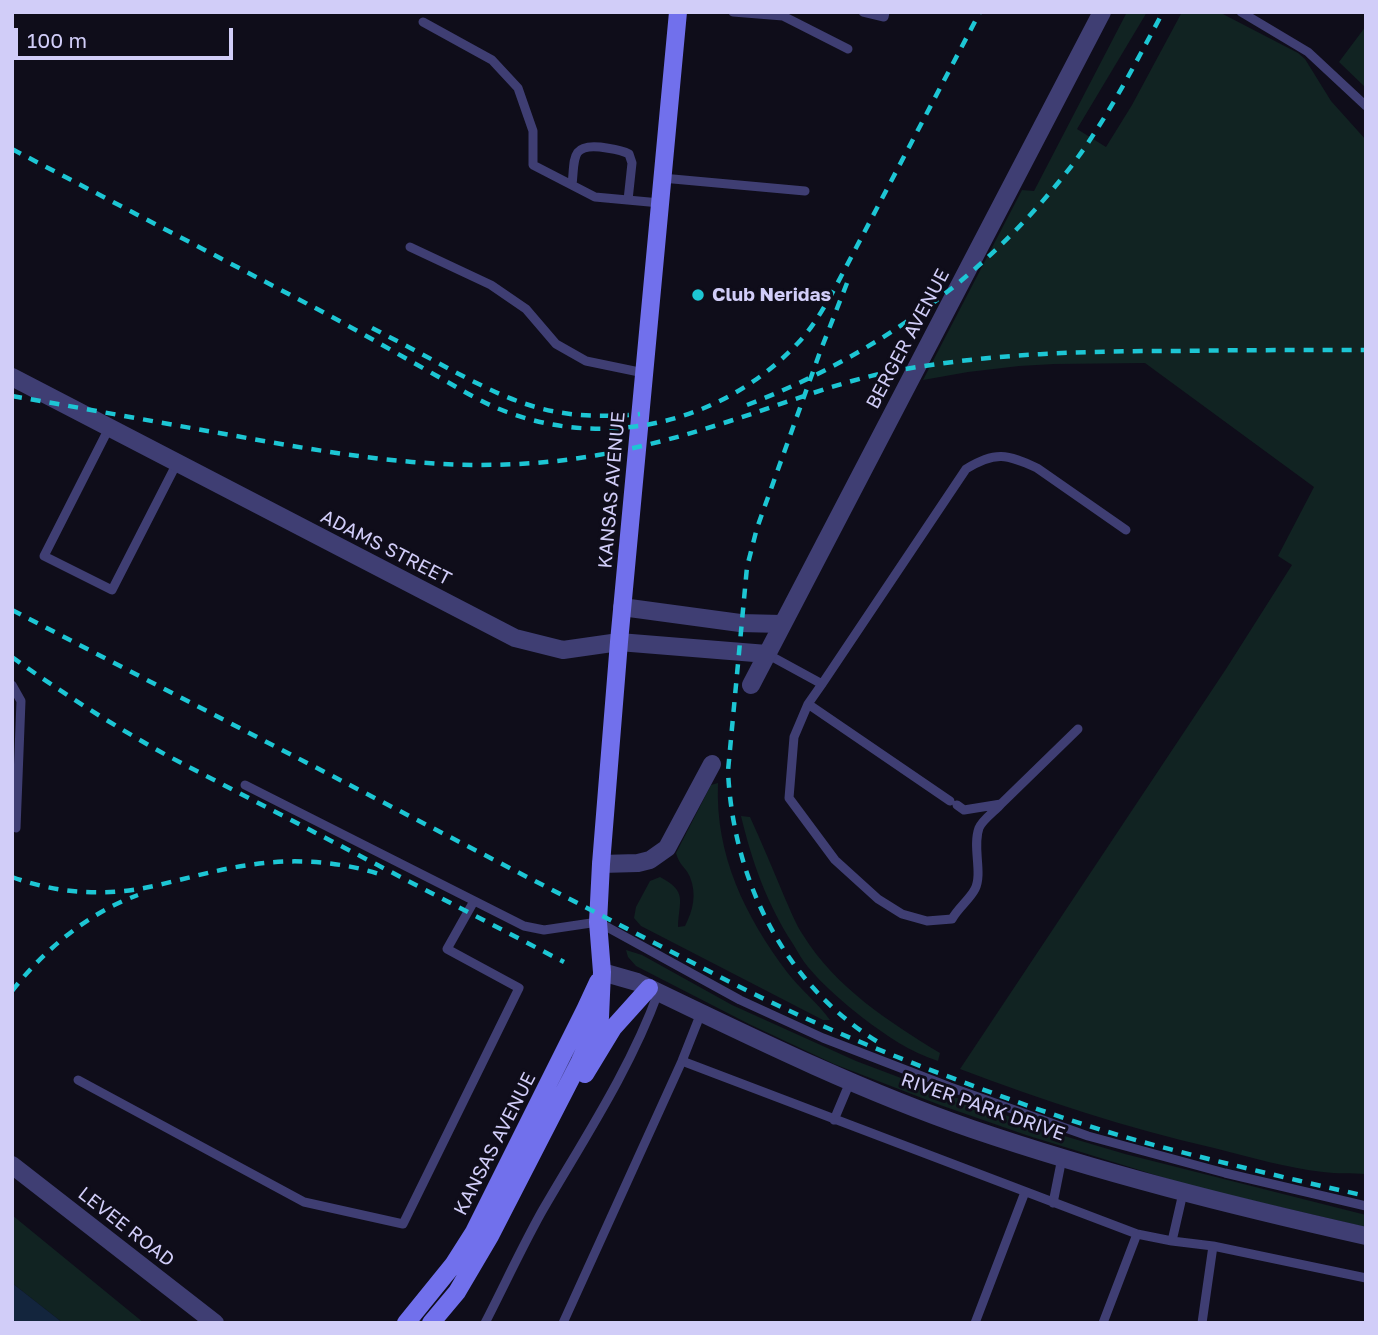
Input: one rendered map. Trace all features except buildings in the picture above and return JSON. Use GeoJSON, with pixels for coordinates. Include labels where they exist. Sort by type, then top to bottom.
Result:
{"type":"FeatureCollection","features":[{"type":"Feature","properties":{"kind":"main road","name":"KANSAS AVENUE"},"geometry":{"type":"LineString","coordinates":[[406,1323],[453,1265],[513,1172],[538,1140],[600,1017],[602,972],[598,922],[601,864],[622,607],[678,12]]}},
{"type":"Feature","properties":{"kind":"main road","name":"KANSAS AVENUE"},"geometry":{"type":"LineString","coordinates":[[431,1323],[457,1292],[490,1236],[513,1172],[602,972]]}},
{"type":"Feature","properties":{"kind":"main road"},"geometry":{"type":"LineString","coordinates":[[538,1140],[575,1090],[613,1028],[654,990]]}},
{"type":"Feature","properties":{"kind":"street","name":"BERGER AVENUE"},"geometry":{"type":"LineString","coordinates":[[751,685],[1102,12]]}},
{"type":"Feature","properties":{"kind":"street","name":"ADAMS STREET"},"geometry":{"type":"LineString","coordinates":[[12,377],[516,638],[563,650],[619,642],[767,654]]}},
{"type":"Feature","properties":{"kind":"street"},"geometry":{"type":"LineString","coordinates":[[622,607],[740,623],[782,624]]}},
{"type":"Feature","properties":{"kind":"street"},"geometry":{"type":"LineString","coordinates":[[601,864],[638,863],[650,860],[667,848],[712,764]]}},
{"type":"Feature","properties":{"kind":"street","name":"RIVER PARK DRIVE"},"geometry":{"type":"LineString","coordinates":[[602,972],[637,982],[850,1082],[970,1128],[1182,1193],[1366,1236]]}},
{"type":"Feature","properties":{"kind":"street","name":"LEVEE ROAD"},"geometry":{"type":"LineString","coordinates":[[12,1165],[215,1323]]}},
{"type":"Feature","properties":{"kind":"lane"},"geometry":{"type":"LineString","coordinates":[[733,12],[783,16],[848,49]]}},
{"type":"Feature","properties":{"kind":"lane"},"geometry":{"type":"LineString","coordinates":[[863,12],[884,17],[885,12]]}},
{"type":"Feature","properties":{"kind":"lane"},"geometry":{"type":"LineString","coordinates":[[1241,12],[1308,52],[1366,106]]}},
{"type":"Feature","properties":{"kind":"lane"},"geometry":{"type":"LineString","coordinates":[[423,22],[492,60],[518,88],[533,131],[533,166],[595,197],[660,203]]}},
{"type":"Feature","properties":{"kind":"lane"},"geometry":{"type":"LineString","coordinates":[[572,185],[576,155],[580,148],[587,146],[621,150],[629,154],[632,163],[628,200]]}},
{"type":"Feature","properties":{"kind":"lane"},"geometry":{"type":"LineString","coordinates":[[662,178],[805,191]]}},
{"type":"Feature","properties":{"kind":"lane"},"geometry":{"type":"LineString","coordinates":[[410,247],[491,285],[526,310],[556,344],[586,361],[644,373]]}},
{"type":"Feature","properties":{"kind":"lane"},"geometry":{"type":"LineString","coordinates":[[109,428],[44,556],[111,590],[177,463]]}},
{"type":"Feature","properties":{"kind":"lane"},"geometry":{"type":"LineString","coordinates":[[1078,729],[979,826],[975,853],[978,870],[976,888],[951,919],[928,921],[902,915],[878,899],[835,860],[789,798],[794,737],[808,704],[966,469],[984,458],[1003,456],[1023,461],[1126,530]]}},
{"type":"Feature","properties":{"kind":"lane"},"geometry":{"type":"LineString","coordinates":[[767,654],[822,684]]}},
{"type":"Feature","properties":{"kind":"lane"},"geometry":{"type":"LineString","coordinates":[[12,685],[21,701],[16,828]]}},
{"type":"Feature","properties":{"kind":"lane"},"geometry":{"type":"LineString","coordinates":[[808,704],[964,810],[1001,804]]}},
{"type":"Feature","properties":{"kind":"lane"},"geometry":{"type":"LineString","coordinates":[[245,785],[524,926],[544,930],[598,922],[740,1000],[823,1038],[950,1087],[1088,1136],[1225,1173],[1366,1206]]}},
{"type":"Feature","properties":{"kind":"lane"},"geometry":{"type":"LineString","coordinates":[[78,1080],[304,1202],[403,1224],[519,988],[447,948],[474,901]]}},
{"type":"Feature","properties":{"kind":"lane"},"geometry":{"type":"LineString","coordinates":[[485,1323],[539,1216],[592,1127],[645,1026],[654,990]]}},
{"type":"Feature","properties":{"kind":"lane"},"geometry":{"type":"LineString","coordinates":[[562,1323],[682,1061],[701,1013]]}},
{"type":"Feature","properties":{"kind":"lane"},"geometry":{"type":"LineString","coordinates":[[682,1061],[1137,1234],[1213,1246],[1366,1278]]}},
{"type":"Feature","properties":{"kind":"lane"},"geometry":{"type":"LineString","coordinates":[[834,1120],[850,1082]]}},
{"type":"Feature","properties":{"kind":"lane"},"geometry":{"type":"LineString","coordinates":[[1053,1203],[1062,1158]]}},
{"type":"Feature","properties":{"kind":"lane"},"geometry":{"type":"LineString","coordinates":[[975,1323],[1025,1192]]}},
{"type":"Feature","properties":{"kind":"lane"},"geometry":{"type":"LineString","coordinates":[[1172,1241],[1182,1193]]}},
{"type":"Feature","properties":{"kind":"lane"},"geometry":{"type":"LineString","coordinates":[[1103,1323],[1137,1234]]}},
{"type":"Feature","properties":{"kind":"lane"},"geometry":{"type":"LineString","coordinates":[[1202,1323],[1213,1246]]}},
{"type":"Feature","properties":{"kind":"shaded area"},"geometry":{"type":"Polygon","coordinates":[[[1127,12],[1147,12],[1077,129],[1106,147],[1182,12],[1219,12],[1298,53],[1305,59],[1331,101],[1366,140],[1366,1174],[1328,1173],[1296,1168],[1149,1132],[960,1069],[1292,565],[1278,556],[1314,487],[1145,363],[1019,366],[923,380],[1022,190],[1034,191],[1127,12]]]}},
{"type":"Feature","properties":{"kind":"shaded area"},"geometry":{"type":"Polygon","coordinates":[[[1366,26],[1366,88],[1339,62],[1366,26]]]}},
{"type":"Feature","properties":{"kind":"shaded area"},"geometry":{"type":"Polygon","coordinates":[[[718,783],[718,809],[727,860],[746,907],[787,972],[830,1020],[823,1020],[641,926],[634,918],[636,907],[650,881],[660,877],[678,892],[678,927],[685,926],[694,896],[690,877],[676,853],[711,785],[718,783]]]}},
{"type":"Feature","properties":{"kind":"shaded area"},"geometry":{"type":"Polygon","coordinates":[[[741,816],[750,817],[795,921],[816,954],[864,1002],[940,1053],[938,1061],[908,1048],[872,1025],[834,994],[806,964],[768,898],[755,866],[741,816]]]}},
{"type":"Feature","properties":{"kind":"shaded area"},"geometry":{"type":"Polygon","coordinates":[[[626,950],[642,955],[732,1005],[856,1061],[901,1078],[1061,1135],[1125,1154],[1366,1215],[1366,1227],[1194,1187],[1026,1135],[940,1105],[834,1064],[749,1024],[636,966],[626,950]]]}},
{"type":"Feature","properties":{"kind":"shaded area"},"geometry":{"type":"Polygon","coordinates":[[[12,1215],[144,1323],[63,1323],[12,1283],[12,1215]]]}},
{"type":"Feature","properties":{"kind":"water"},"geometry":{"type":"Polygon","coordinates":[[[12,1283],[63,1323],[12,1323],[12,1283]]]}},
{"type":"Feature","properties":{"kind":"railway"},"geometry":{"type":"LineString","coordinates":[[12,149],[321,311],[489,404],[546,423],[585,428],[624,428],[663,421],[700,410],[736,392],[768,370],[804,336],[836,286],[980,12]]}},
{"type":"Feature","properties":{"kind":"railway"},"geometry":{"type":"LineString","coordinates":[[747,405],[841,362],[885,336],[967,276],[1040,204],[1073,164],[1121,90],[1163,12]]}},
{"type":"Feature","properties":{"kind":"railway"},"geometry":{"type":"LineString","coordinates":[[847,283],[757,528],[747,567],[728,771],[732,812],[740,851],[770,926],[791,960],[816,991],[845,1018],[878,1042]]}},
{"type":"Feature","properties":{"kind":"railway"},"geometry":{"type":"LineString","coordinates":[[372,328],[486,388],[531,406],[579,415],[640,414]]}},
{"type":"Feature","properties":{"kind":"railway"},"geometry":{"type":"LineString","coordinates":[[12,396],[341,454],[446,464],[517,464],[599,455],[653,443],[827,388],[884,373],[956,362],[1100,352],[1366,350]]}},
{"type":"Feature","properties":{"kind":"railway"},"geometry":{"type":"LineString","coordinates":[[12,610],[724,979],[842,1034],[985,1090],[1094,1128],[1195,1156],[1366,1196]]}},
{"type":"Feature","properties":{"kind":"railway"},"geometry":{"type":"LineString","coordinates":[[12,657],[88,709],[168,756],[564,962]]}},
{"type":"Feature","properties":{"kind":"railway"},"geometry":{"type":"LineString","coordinates":[[12,877],[59,889],[107,892],[139,889],[235,867],[265,863],[316,862],[382,875]]}},
{"type":"Feature","properties":{"kind":"railway"},"geometry":{"type":"LineString","coordinates":[[12,991],[38,961],[68,934],[102,912],[138,895]]}},
{"type":"Feature","properties":{"kind":"place","name":"Club Neridas"},"geometry":{"type":"Point","coordinates":[698,295]}}]}
